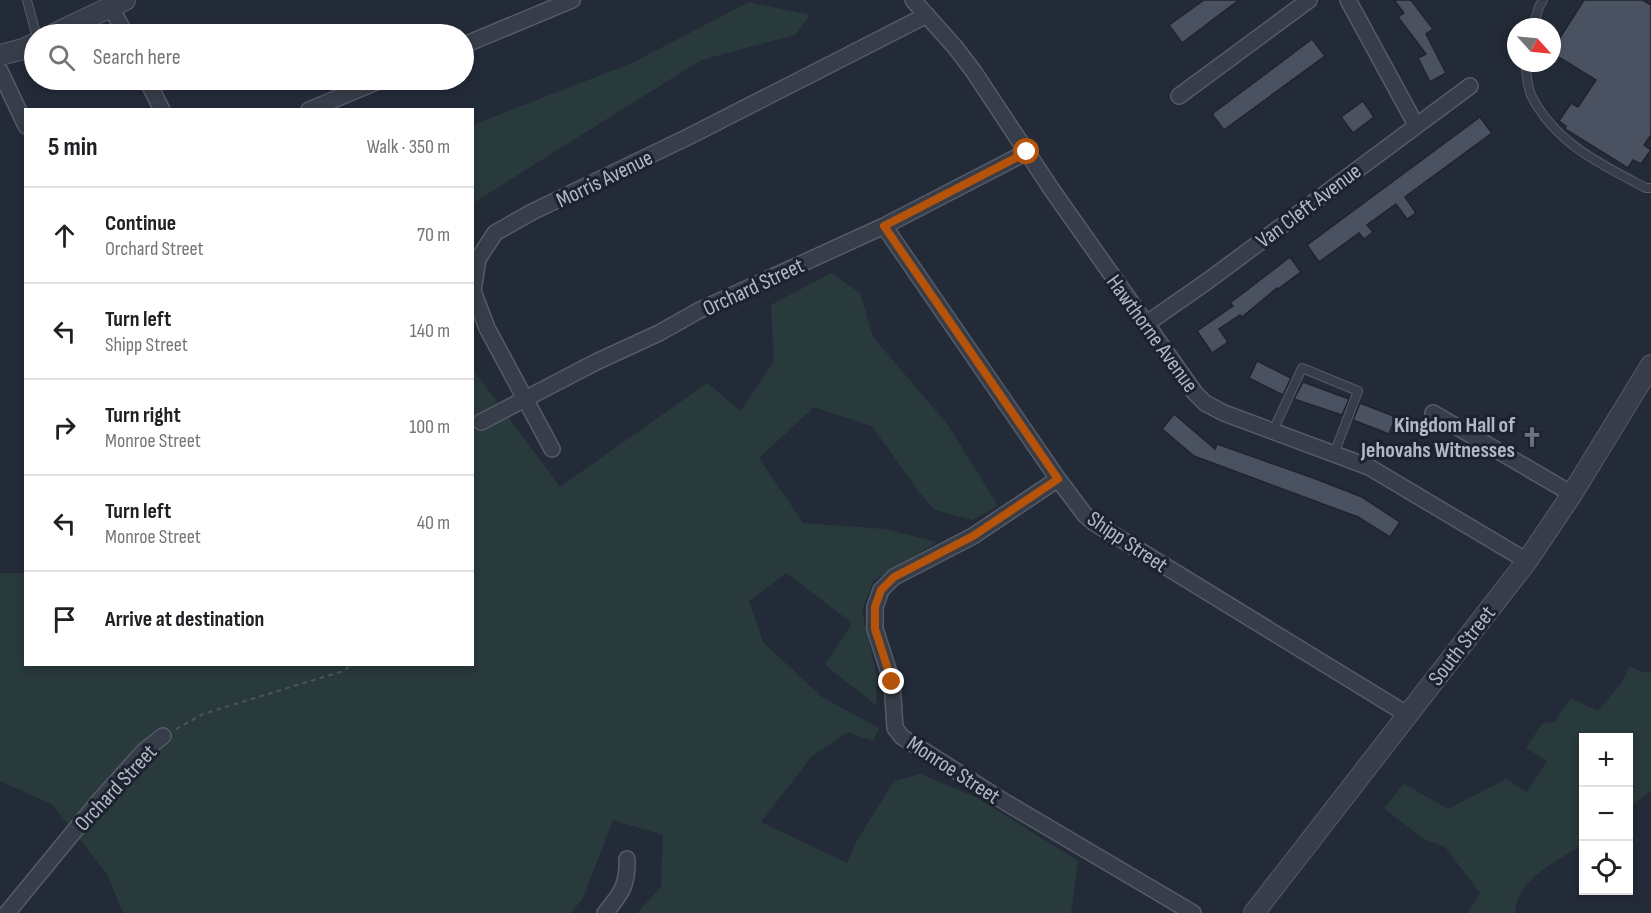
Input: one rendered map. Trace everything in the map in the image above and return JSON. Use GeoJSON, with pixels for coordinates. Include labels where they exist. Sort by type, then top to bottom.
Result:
{"type":"FeatureCollection","features":[{"type":"Feature","properties":{"kind":"street"},"geometry":{"type":"LineString","coordinates":[[474,41],[572,0]]}},
{"type":"Feature","properties":{"kind":"street","name":"Hawthorne Avenue"},"geometry":{"type":"LineString","coordinates":[[913,0],[974,72],[1195,393],[1206,403],[1224,413],[1370,467],[1527,561]]}},
{"type":"Feature","properties":{"kind":"street"},"geometry":{"type":"LineString","coordinates":[[1179,96],[1309,0]]}},
{"type":"Feature","properties":{"kind":"street"},"geometry":{"type":"LineString","coordinates":[[1348,0],[1416,125]]}},
{"type":"Feature","properties":{"kind":"street"},"geometry":{"type":"LineString","coordinates":[[75,24],[118,3],[123,24]]}},
{"type":"Feature","properties":{"kind":"street","name":"Morris Avenue"},"geometry":{"type":"LineString","coordinates":[[474,285],[478,259],[495,233],[532,212],[690,136],[927,15]]}},
{"type":"Feature","properties":{"kind":"street"},"geometry":{"type":"LineString","coordinates":[[0,55],[24,49]]}},
{"type":"Feature","properties":{"kind":"street"},"geometry":{"type":"LineString","coordinates":[[0,70],[24,122]]}},
{"type":"Feature","properties":{"kind":"street","name":"Van Cleft Avenue"},"geometry":{"type":"LineString","coordinates":[[1146,324],[1470,86]]}},
{"type":"Feature","properties":{"kind":"street"},"geometry":{"type":"LineString","coordinates":[[152,90],[161,108]]}},
{"type":"Feature","properties":{"kind":"street"},"geometry":{"type":"LineString","coordinates":[[314,108],[357,90]]}},
{"type":"Feature","properties":{"kind":"street","name":"Orchard Street"},"geometry":{"type":"LineString","coordinates":[[481,422],[596,362],[659,333],[698,311],[884,226],[1027,152]]}},
{"type":"Feature","properties":{"kind":"street","name":"Shipp Street"},"geometry":{"type":"LineString","coordinates":[[884,226],[1085,515],[1408,715]]}},
{"type":"Feature","properties":{"kind":"street","name":"Morris Avenue"},"geometry":{"type":"LineString","coordinates":[[474,294],[487,328],[552,448]]}},
{"type":"Feature","properties":{"kind":"street","name":"South Street"},"geometry":{"type":"LineString","coordinates":[[1254,913],[1527,561],[1572,494],[1651,365]]}},
{"type":"Feature","properties":{"kind":"street"},"geometry":{"type":"LineString","coordinates":[[1433,413],[1572,494]]}},
{"type":"Feature","properties":{"kind":"street","name":"Monroe Street"},"geometry":{"type":"LineString","coordinates":[[1058,479],[973,536],[894,577],[881,590],[875,607],[875,629],[892,682],[896,728],[902,737],[1005,802],[1193,913]]}},
{"type":"Feature","properties":{"kind":"street","name":"Orchard Street"},"geometry":{"type":"LineString","coordinates":[[7,913],[144,751],[163,736]]}},
{"type":"Feature","properties":{"kind":"street"},"geometry":{"type":"LineString","coordinates":[[605,913],[622,893],[628,875],[627,859]]}},
{"type":"Feature","properties":{"kind":"lane"},"geometry":{"type":"LineString","coordinates":[[27,0],[33,24]]}},
{"type":"Feature","properties":{"kind":"lane"},"geometry":{"type":"LineString","coordinates":[[1536,18],[1543,0]]}},
{"type":"Feature","properties":{"kind":"lane"},"geometry":{"type":"LineString","coordinates":[[1526,72],[1530,94],[1560,136],[1600,164],[1646,188],[1651,188]]}},
{"type":"Feature","properties":{"kind":"lane"},"geometry":{"type":"LineString","coordinates":[[1273,431],[1302,368],[1358,391],[1334,454]]}},
{"type":"Feature","properties":{"kind":"path","name":"Orchard Street"},"geometry":{"type":"LineString","coordinates":[[163,736],[203,714],[343,671],[350,666]]}},
{"type":"Feature","properties":{"kind":"shaded area"},"geometry":{"type":"Polygon","coordinates":[[[749,2],[810,15],[795,35],[701,60],[474,202],[474,125],[632,63],[749,2]]]}},
{"type":"Feature","properties":{"kind":"shaded area"},"geometry":{"type":"Polygon","coordinates":[[[831,273],[860,293],[873,337],[948,425],[998,506],[972,520],[935,510],[919,492],[872,426],[814,407],[759,458],[803,523],[885,529],[937,542],[873,581],[862,610],[877,677],[876,705],[825,665],[852,623],[786,573],[749,601],[763,642],[822,697],[879,728],[873,741],[848,732],[811,757],[761,822],[847,863],[856,842],[894,781],[920,774],[978,798],[1078,861],[1071,913],[637,913],[661,887],[663,835],[613,820],[583,898],[571,913],[123,913],[107,874],[52,804],[0,781],[0,573],[24,573],[24,666],[474,666],[474,368],[560,487],[707,383],[741,411],[774,361],[771,305],[831,273]]]}},
{"type":"Feature","properties":{"kind":"shaded area"},"geometry":{"type":"Polygon","coordinates":[[[1630,666],[1639,671],[1651,673],[1651,790],[1633,805],[1633,733],[1579,733],[1579,846],[1531,880],[1518,900],[1515,913],[1467,913],[1480,893],[1445,847],[1422,838],[1384,808],[1404,784],[1448,809],[1506,779],[1527,792],[1547,761],[1526,748],[1542,724],[1555,722],[1571,698],[1598,711],[1621,684],[1630,666]]]}},
{"type":"Feature","properties":{"kind":"building"},"geometry":{"type":"Polygon","coordinates":[[[1204,0],[1239,0],[1182,43],[1169,25],[1204,0]]]}},
{"type":"Feature","properties":{"kind":"building"},"geometry":{"type":"Polygon","coordinates":[[[1394,0],[1411,0],[1433,29],[1426,34],[1446,73],[1430,82],[1418,58],[1426,54],[1398,17],[1404,13],[1394,0]]]}},
{"type":"Feature","properties":{"kind":"building"},"geometry":{"type":"Polygon","coordinates":[[[1584,0],[1643,0],[1651,5],[1651,135],[1644,145],[1651,150],[1641,164],[1633,160],[1628,168],[1565,129],[1566,126],[1559,121],[1571,103],[1578,107],[1596,80],[1561,59],[1561,36],[1584,0]]]}},
{"type":"Feature","properties":{"kind":"building"},"geometry":{"type":"Polygon","coordinates":[[[1312,39],[1325,56],[1224,130],[1212,114],[1312,39]]]}},
{"type":"Feature","properties":{"kind":"building"},"geometry":{"type":"Polygon","coordinates":[[[1363,101],[1374,117],[1353,133],[1341,117],[1363,101]]]}},
{"type":"Feature","properties":{"kind":"building"},"geometry":{"type":"Polygon","coordinates":[[[1480,117],[1492,133],[1405,197],[1416,213],[1407,219],[1396,204],[1367,225],[1373,232],[1364,239],[1359,233],[1319,262],[1307,245],[1480,117]]]}},
{"type":"Feature","properties":{"kind":"building"},"geometry":{"type":"Polygon","coordinates":[[[1290,257],[1301,272],[1277,288],[1242,317],[1240,315],[1219,329],[1228,342],[1212,353],[1197,331],[1233,306],[1230,303],[1290,257]]]}},
{"type":"Feature","properties":{"kind":"building"},"geometry":{"type":"Polygon","coordinates":[[[1257,361],[1291,378],[1283,395],[1249,378],[1257,361]]]}},
{"type":"Feature","properties":{"kind":"building"},"geometry":{"type":"Polygon","coordinates":[[[1303,382],[1349,399],[1342,415],[1294,399],[1303,382]]]}},
{"type":"Feature","properties":{"kind":"building"},"geometry":{"type":"Polygon","coordinates":[[[1360,403],[1396,417],[1389,434],[1353,420],[1360,403]]]}},
{"type":"Feature","properties":{"kind":"building"},"geometry":{"type":"Polygon","coordinates":[[[1174,414],[1215,449],[1217,444],[1362,497],[1400,522],[1390,537],[1358,517],[1194,456],[1162,429],[1174,414]]]}},
{"type":"Feature","properties":{"kind":"place","name":"Kingdom Hall of Jehovahs Witnesses"},"geometry":{"type":"Point","coordinates":[1532,437]}},
{"type":"Feature","properties":{"kind":"route"},"geometry":{"type":"LineString","coordinates":[[892,682],[875,629],[875,607],[881,590],[894,577],[973,536],[1058,479],[884,226],[1027,152]]}}]}
